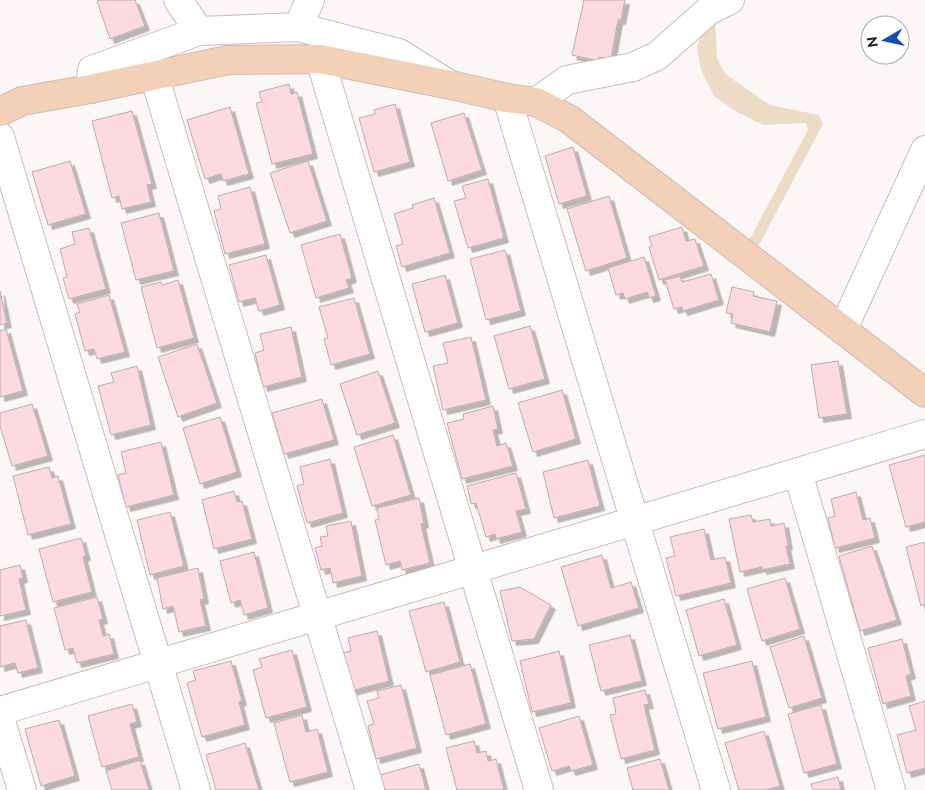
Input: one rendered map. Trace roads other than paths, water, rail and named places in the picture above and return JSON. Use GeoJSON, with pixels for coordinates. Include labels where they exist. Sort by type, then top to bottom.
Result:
{"type":"FeatureCollection","features":[{"type":"Feature","properties":{"kind":"street"},"geometry":{"type":"LineString","coordinates":[[178,0],[199,31]]}},
{"type":"Feature","properties":{"kind":"street"},"geometry":{"type":"LineString","coordinates":[[298,27],[310,0]]}},
{"type":"Feature","properties":{"kind":"street"},"geometry":{"type":"LineString","coordinates":[[536,102],[567,80],[633,67],[657,56],[715,4]]}},
{"type":"Feature","properties":{"kind":"street"},"geometry":{"type":"LineString","coordinates":[[90,89],[92,70],[199,31],[298,27],[399,54],[451,85]]}},
{"type":"Feature","properties":{"kind":"street"},"geometry":{"type":"LineString","coordinates":[[320,59],[539,790]]}},
{"type":"Feature","properties":{"kind":"street"},"geometry":{"type":"LineString","coordinates":[[0,112],[22,101],[90,89],[228,60],[320,59],[506,98],[536,102],[569,119],[925,393]]}},
{"type":"Feature","properties":{"kind":"street"},"geometry":{"type":"LineString","coordinates":[[154,75],[370,790]]}},
{"type":"Feature","properties":{"kind":"street"},"geometry":{"type":"LineString","coordinates":[[506,98],[716,790]]}},
{"type":"Feature","properties":{"kind":"street"},"geometry":{"type":"LineString","coordinates":[[0,137],[196,790]]}},
{"type":"Feature","properties":{"kind":"street"},"geometry":{"type":"LineString","coordinates":[[843,329],[925,150]]}},
{"type":"Feature","properties":{"kind":"street"},"geometry":{"type":"LineString","coordinates":[[0,711],[925,434]]}},
{"type":"Feature","properties":{"kind":"street"},"geometry":{"type":"LineString","coordinates":[[798,473],[891,790]]}},
{"type":"Feature","properties":{"kind":"street"},"geometry":{"type":"LineString","coordinates":[[0,718],[22,790]]}}]}
